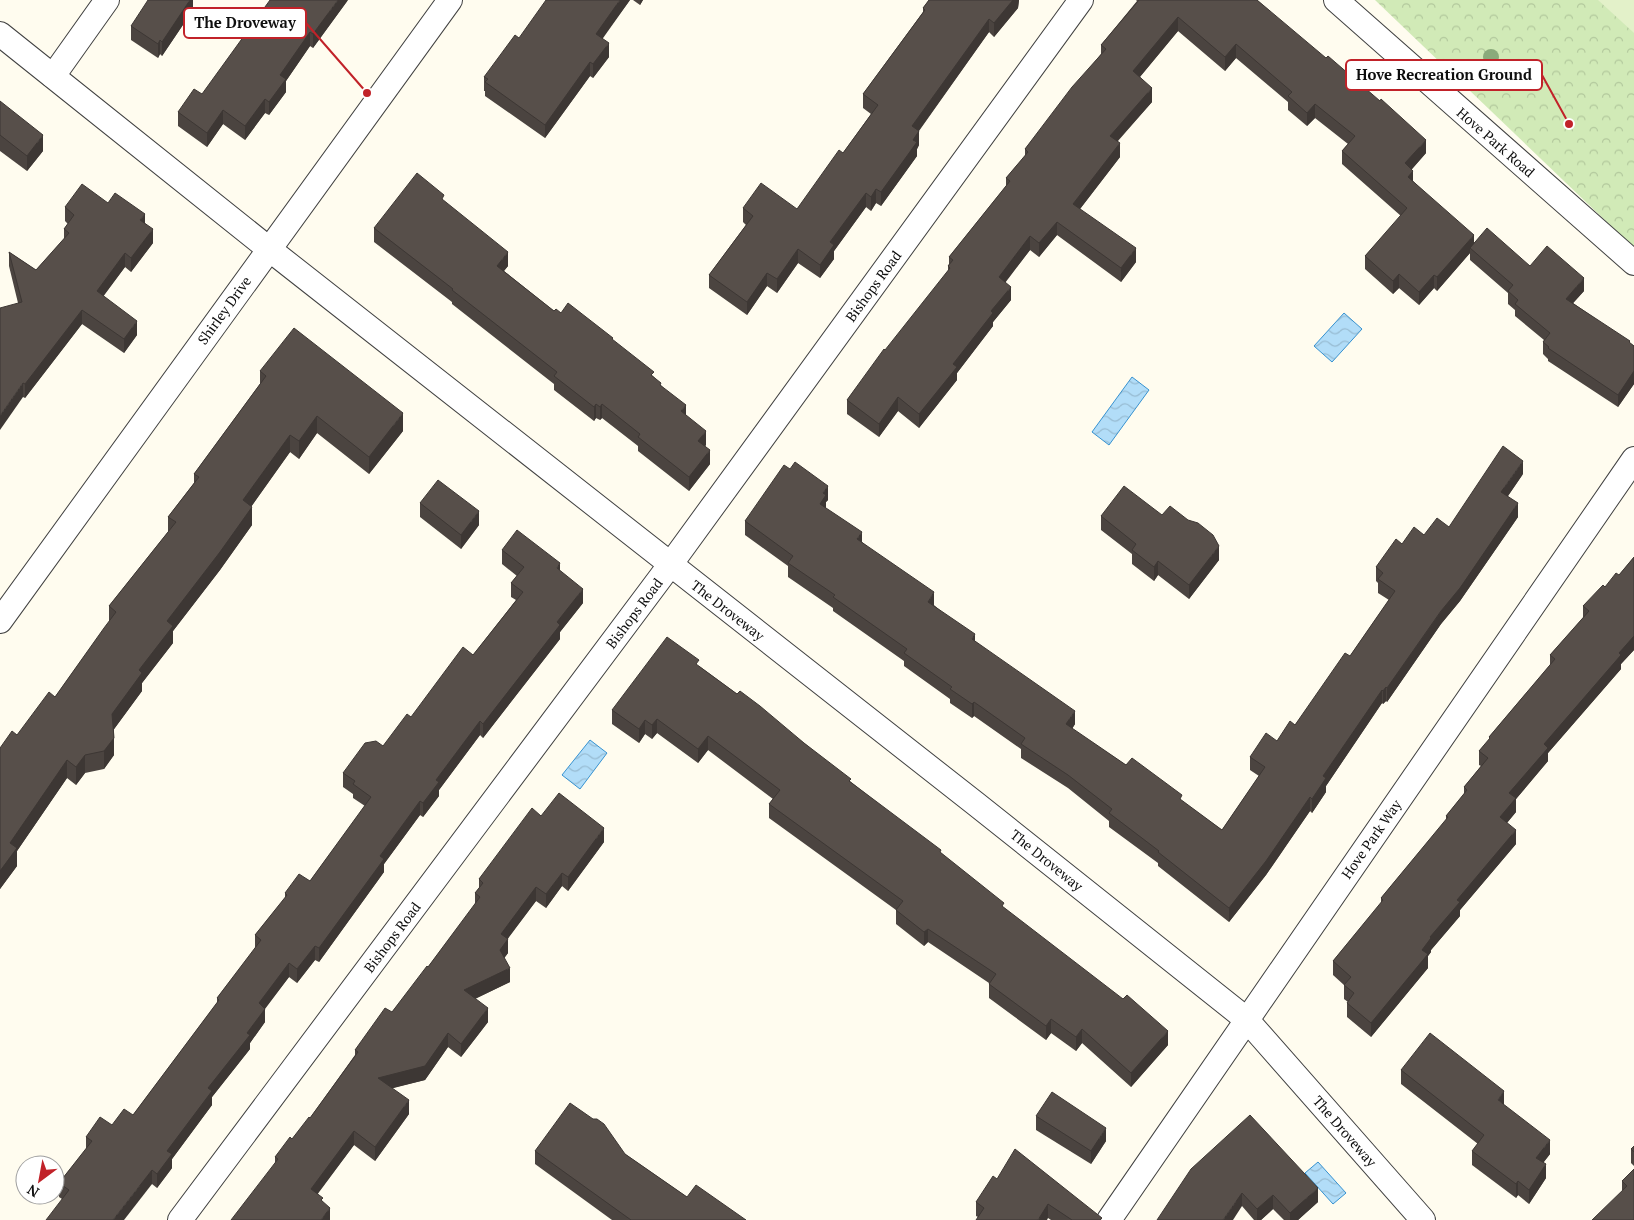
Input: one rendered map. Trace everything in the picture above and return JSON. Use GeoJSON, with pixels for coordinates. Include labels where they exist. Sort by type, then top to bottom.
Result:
{"type":"FeatureCollection","features":[{"type":"Feature","properties":{"kind":"street"},"geometry":{"type":"LineString","coordinates":[[53,76],[108,0]]}},
{"type":"Feature","properties":{"kind":"street","name":"Shirley Drive"},"geometry":{"type":"LineString","coordinates":[[0,621],[450,0]]}},
{"type":"Feature","properties":{"kind":"street","name":"Bishops Road"},"geometry":{"type":"LineString","coordinates":[[180,1220],[670,564],[1081,0]]}},
{"type":"Feature","properties":{"kind":"street","name":"Hove Park Road"},"geometry":{"type":"LineString","coordinates":[[1336,0],[1634,263]]}},
{"type":"Feature","properties":{"kind":"street","name":"The Droveway"},"geometry":{"type":"LineString","coordinates":[[0,34],[269,249],[976,804],[1246,1019],[1423,1220]]}},
{"type":"Feature","properties":{"kind":"street","name":"Hove Park Way"},"geometry":{"type":"LineString","coordinates":[[1109,1220],[1634,459]]}},
{"type":"Feature","properties":{"kind":"green space"},"geometry":{"type":"Polygon","coordinates":[[[1375,0],[1634,0],[1634,248],[1375,0]]]}},
{"type":"Feature","properties":{"kind":"green space"},"geometry":{"type":"Polygon","coordinates":[[[1598,0],[1634,0],[1634,33],[1598,0]]]}},
{"type":"Feature","properties":{"kind":"water"},"geometry":{"type":"Polygon","coordinates":[[[1344,313],[1362,329],[1332,362],[1314,346],[1344,313]]]}},
{"type":"Feature","properties":{"kind":"water"},"geometry":{"type":"Polygon","coordinates":[[[1132,377],[1149,390],[1109,445],[1092,432],[1132,377]]]}},
{"type":"Feature","properties":{"kind":"water"},"geometry":{"type":"Polygon","coordinates":[[[590,740],[607,753],[580,789],[562,775],[590,740]]]}},
{"type":"Feature","properties":{"kind":"water"},"geometry":{"type":"Polygon","coordinates":[[[1318,1162],[1346,1193],[1333,1204],[1305,1173],[1318,1162]]]}},
{"type":"Feature","properties":{"kind":"building"},"geometry":{"type":"Polygon","coordinates":[[[148,0],[190,0],[162,42],[160,40],[158,44],[131,26],[148,0]]]}},
{"type":"Feature","properties":{"kind":"building"},"geometry":{"type":"Polygon","coordinates":[[[270,0],[338,0],[313,34],[310,32],[280,75],[286,79],[269,102],[265,99],[245,126],[223,110],[207,133],[178,112],[194,89],[202,94],[270,0]]]}},
{"type":"Feature","properties":{"kind":"building"},"geometry":{"type":"Polygon","coordinates":[[[546,0],[620,0],[596,34],[609,43],[593,64],[590,62],[545,125],[485,82],[488,79],[484,77],[515,35],[519,38],[546,0]]]}},
{"type":"Feature","properties":{"kind":"building"},"geometry":{"type":"Polygon","coordinates":[[[929,0],[1013,0],[994,23],[989,19],[912,126],[919,131],[913,140],[917,142],[881,192],[876,189],[871,197],[866,193],[830,242],[834,245],[820,265],[798,249],[777,279],[767,273],[747,302],[709,275],[753,216],[743,208],[761,183],[797,209],[839,150],[843,153],[878,105],[863,94],[925,10],[923,8],[929,0]]]}},
{"type":"Feature","properties":{"kind":"building"},"geometry":{"type":"Polygon","coordinates":[[[1139,0],[1257,0],[1326,58],[1328,56],[1380,101],[1381,99],[1426,140],[1405,163],[1413,171],[1408,177],[1474,235],[1437,277],[1434,275],[1419,292],[1399,274],[1393,281],[1365,256],[1407,208],[1342,151],[1355,136],[1315,104],[1307,113],[1288,96],[1292,92],[1236,44],[1225,57],[1178,17],[1133,71],[1152,88],[1110,136],[1120,143],[1073,204],[1136,248],[1121,268],[1057,222],[1039,243],[1030,236],[999,277],[1011,287],[991,311],[993,313],[953,364],[957,367],[919,414],[898,397],[879,424],[847,400],[884,349],[950,268],[948,266],[953,260],[949,257],[1010,181],[1006,178],[1028,152],[1025,149],[1072,87],[1106,49],[1101,45],[1139,0]]]}},
{"type":"Feature","properties":{"kind":"building"},"geometry":{"type":"Polygon","coordinates":[[[0,101],[43,135],[27,156],[0,135],[0,101]]]}},
{"type":"Feature","properties":{"kind":"building"},"geometry":{"type":"Polygon","coordinates":[[[417,173],[444,195],[442,199],[508,252],[497,266],[554,311],[556,309],[561,313],[568,303],[654,372],[651,375],[661,383],[660,385],[686,405],[681,411],[706,431],[698,441],[710,450],[689,477],[638,437],[640,434],[602,404],[600,407],[596,404],[594,407],[554,376],[557,372],[374,228],[417,173]]]}},
{"type":"Feature","properties":{"kind":"building"},"geometry":{"type":"Polygon","coordinates":[[[82,184],[108,203],[115,193],[145,214],[140,220],[153,229],[131,258],[125,253],[97,291],[137,321],[124,339],[82,310],[25,384],[23,383],[0,416],[0,308],[22,302],[9,252],[36,270],[69,233],[64,229],[74,215],[65,207],[82,184]]]}},
{"type":"Feature","properties":{"kind":"building"},"geometry":{"type":"Polygon","coordinates":[[[1487,228],[1530,266],[1547,246],[1584,278],[1566,299],[1630,341],[1634,346],[1634,371],[1618,395],[1548,348],[1543,342],[1550,333],[1515,304],[1518,300],[1508,291],[1513,285],[1470,248],[1487,228]]]}},
{"type":"Feature","properties":{"kind":"building"},"geometry":{"type":"Polygon","coordinates":[[[294,328],[403,413],[369,457],[317,416],[299,441],[290,435],[243,500],[252,507],[167,621],[173,626],[139,670],[142,673],[112,714],[114,738],[104,751],[85,755],[76,767],[67,760],[10,843],[17,848],[0,871],[0,748],[12,731],[17,735],[49,692],[55,697],[116,612],[109,606],[176,522],[168,517],[199,477],[194,474],[266,376],[260,371],[294,328]]]}},
{"type":"Feature","properties":{"kind":"building"},"geometry":{"type":"Polygon","coordinates":[[[1503,446],[1523,461],[1501,492],[1518,503],[1460,588],[1441,611],[1387,688],[1382,690],[1323,776],[1326,778],[1312,799],[1310,797],[1266,861],[1229,908],[1109,813],[1112,809],[1068,775],[1021,744],[1025,738],[974,702],[972,704],[950,689],[952,687],[904,653],[907,649],[833,597],[835,595],[788,563],[793,556],[745,521],[784,465],[790,469],[795,462],[828,486],[823,493],[826,495],[820,504],[862,532],[857,539],[934,592],[928,602],[975,634],[972,639],[1075,711],[1066,724],[1126,765],[1132,758],[1182,795],[1180,799],[1222,830],[1265,767],[1250,757],[1266,733],[1277,741],[1290,721],[1295,725],[1345,653],[1350,656],[1395,591],[1378,579],[1383,573],[1376,567],[1396,539],[1402,544],[1414,527],[1424,535],[1437,518],[1449,527],[1503,446]]]}},
{"type":"Feature","properties":{"kind":"building"},"geometry":{"type":"Polygon","coordinates":[[[438,480],[479,511],[461,535],[420,503],[438,480]]]}},
{"type":"Feature","properties":{"kind":"building"},"geometry":{"type":"Polygon","coordinates":[[[1124,486],[1162,515],[1170,506],[1188,520],[1198,523],[1213,535],[1219,546],[1189,585],[1158,561],[1154,567],[1132,550],[1136,544],[1101,516],[1124,486]]]}},
{"type":"Feature","properties":{"kind":"building"},"geometry":{"type":"Polygon","coordinates":[[[517,530],[560,563],[557,568],[583,589],[557,622],[560,625],[483,724],[480,721],[436,780],[439,782],[423,803],[420,801],[380,856],[384,859],[319,948],[315,946],[297,969],[289,963],[259,1003],[265,1009],[247,1033],[250,1035],[208,1088],[212,1091],[167,1151],[172,1154],[157,1174],[152,1170],[113,1220],[46,1220],[58,1205],[65,1205],[65,1195],[69,1190],[65,1187],[65,1175],[92,1141],[86,1137],[100,1117],[112,1125],[124,1109],[133,1115],[219,1000],[217,998],[261,940],[255,935],[287,895],[285,893],[299,874],[310,881],[371,797],[353,784],[355,781],[343,773],[365,743],[376,741],[383,746],[407,714],[411,717],[463,647],[473,655],[523,592],[511,583],[524,567],[502,550],[517,530]]]}},
{"type":"Feature","properties":{"kind":"building"},"geometry":{"type":"Polygon","coordinates":[[[1634,557],[1634,636],[1619,653],[1621,655],[1544,744],[1548,748],[1509,793],[1516,798],[1500,817],[1516,830],[1457,900],[1460,902],[1430,937],[1422,950],[1428,954],[1371,1023],[1347,1003],[1354,993],[1344,985],[1351,977],[1333,961],[1383,900],[1381,898],[1448,817],[1446,816],[1467,790],[1464,787],[1488,758],[1479,751],[1555,659],[1550,655],[1589,611],[1583,606],[1603,585],[1605,587],[1616,573],[1619,575],[1634,557]]]}},
{"type":"Feature","properties":{"kind":"building"},"geometry":{"type":"Polygon","coordinates":[[[667,637],[699,660],[696,664],[737,694],[740,691],[760,706],[851,779],[849,781],[941,850],[940,852],[1004,903],[1002,906],[1123,999],[1127,995],[1168,1031],[1131,1073],[1082,1029],[1076,1037],[1051,1019],[1046,1026],[989,984],[996,974],[928,929],[924,932],[896,910],[903,901],[769,804],[780,790],[708,736],[698,749],[657,719],[652,725],[645,720],[639,729],[612,710],[667,637]]]}},
{"type":"Feature","properties":{"kind":"building"},"geometry":{"type":"Polygon","coordinates":[[[559,793],[604,828],[568,877],[562,873],[546,894],[536,887],[501,934],[508,939],[500,950],[510,968],[464,990],[488,1008],[461,1044],[448,1033],[425,1066],[378,1078],[409,1100],[375,1147],[354,1131],[311,1189],[323,1198],[321,1200],[330,1208],[321,1220],[231,1220],[278,1159],[275,1157],[290,1137],[292,1139],[310,1118],[358,1052],[355,1050],[385,1008],[392,1012],[480,897],[475,893],[483,883],[479,879],[532,808],[541,816],[559,793]]]}},
{"type":"Feature","properties":{"kind":"building"},"geometry":{"type":"Polygon","coordinates":[[[1430,1033],[1504,1091],[1498,1100],[1550,1140],[1536,1158],[1546,1164],[1529,1190],[1518,1181],[1516,1184],[1472,1151],[1484,1135],[1401,1070],[1430,1033]]]}},
{"type":"Feature","properties":{"kind":"building"},"geometry":{"type":"Polygon","coordinates":[[[1052,1092],[1106,1128],[1091,1151],[1036,1116],[1052,1092]]]}},
{"type":"Feature","properties":{"kind":"building"},"geometry":{"type":"Polygon","coordinates":[[[570,1103],[593,1119],[597,1119],[604,1124],[625,1154],[687,1197],[696,1185],[746,1220],[631,1220],[535,1151],[570,1103]]]}},
{"type":"Feature","properties":{"kind":"building"},"geometry":{"type":"Polygon","coordinates":[[[1250,1115],[1318,1188],[1290,1213],[1273,1195],[1257,1209],[1242,1193],[1223,1220],[1157,1220],[1191,1169],[1250,1115]]]}},
{"type":"Feature","properties":{"kind":"building"},"geometry":{"type":"Polygon","coordinates":[[[1015,1149],[1102,1218],[1100,1220],[1072,1220],[1048,1204],[1038,1220],[976,1220],[984,1208],[976,1202],[993,1176],[997,1179],[1015,1149]]]}},
{"type":"Feature","properties":{"kind":"building"},"geometry":{"type":"Polygon","coordinates":[[[1634,1169],[1634,1220],[1592,1220],[1627,1186],[1622,1181],[1634,1169]]]}},
{"type":"Feature","properties":{"kind":"place","name":"The Droveway"},"geometry":{"type":"Point","coordinates":[367,93]}},
{"type":"Feature","properties":{"kind":"place","name":"Hove Recreation Ground"},"geometry":{"type":"Point","coordinates":[1569,124]}}]}
